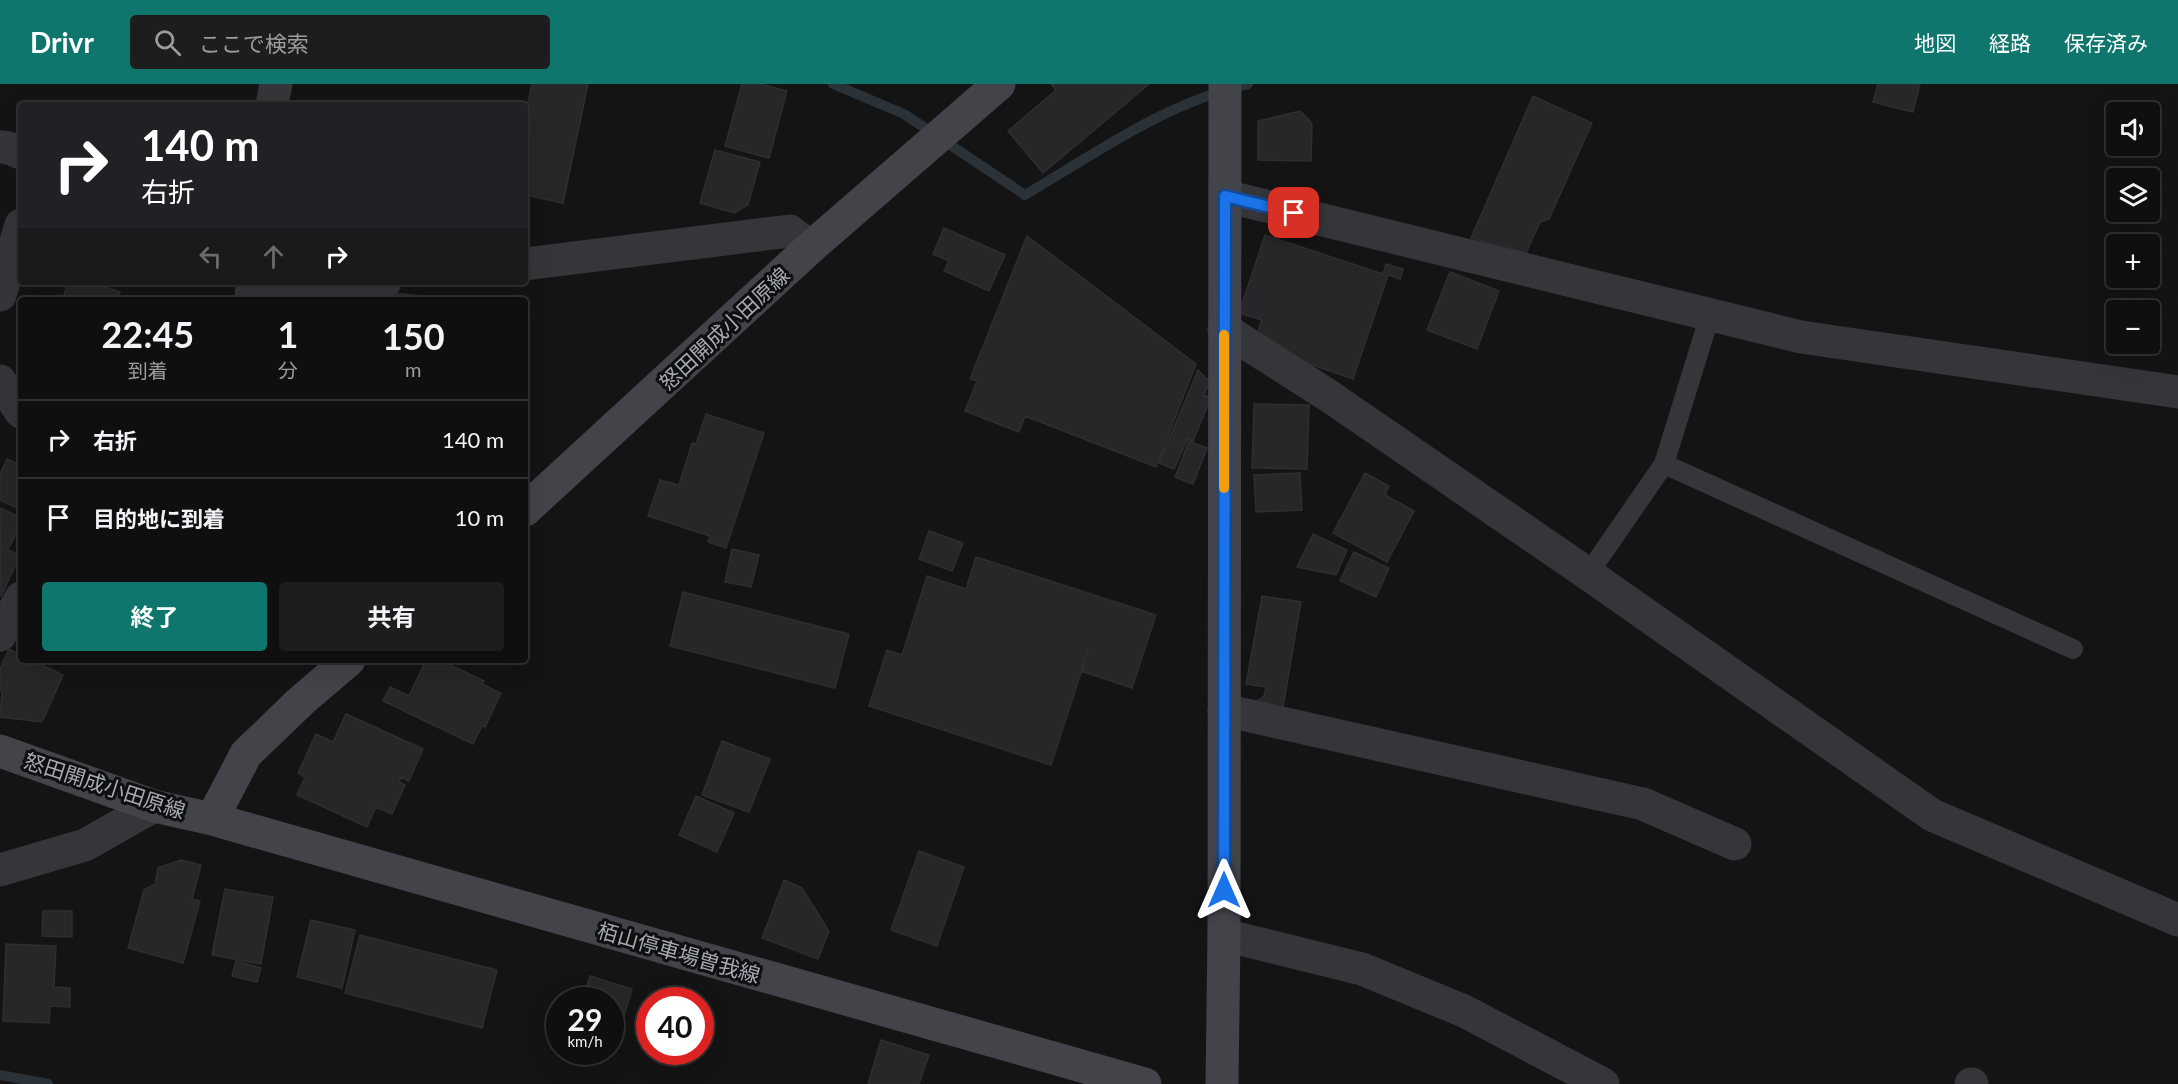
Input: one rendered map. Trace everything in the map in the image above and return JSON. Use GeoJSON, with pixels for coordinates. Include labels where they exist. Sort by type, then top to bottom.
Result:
{"type":"FeatureCollection","features":[{"type":"Feature","properties":{"kind":"main road","name":"怒田開成小田原線"},"geometry":{"type":"LineString","coordinates":[[528,507],[812,247],[999,84]]}},
{"type":"Feature","properties":{"kind":"main road"},"geometry":{"type":"LineString","coordinates":[[1222,1084],[1225,84]]}},
{"type":"Feature","properties":{"kind":"main road","name":"怒田開成小田原線"},"geometry":{"type":"LineString","coordinates":[[0,751],[154,806],[212,819],[246,754],[301,701],[345,663]]}},
{"type":"Feature","properties":{"kind":"main road","name":"栢山停車場曽我線"},"geometry":{"type":"LineString","coordinates":[[212,819],[1145,1084]]}},
{"type":"Feature","properties":{"kind":"street"},"geometry":{"type":"LineString","coordinates":[[273,102],[276,84]]}},
{"type":"Feature","properties":{"kind":"street"},"geometry":{"type":"LineString","coordinates":[[0,147],[18,152]]}},
{"type":"Feature","properties":{"kind":"street"},"geometry":{"type":"LineString","coordinates":[[1225,196],[1801,337],[2178,392]]}},
{"type":"Feature","properties":{"kind":"street"},"geometry":{"type":"LineString","coordinates":[[528,264],[790,231],[812,247]]}},
{"type":"Feature","properties":{"kind":"street"},"geometry":{"type":"LineString","coordinates":[[0,296],[18,235]]}},
{"type":"Feature","properties":{"kind":"street"},"geometry":{"type":"LineString","coordinates":[[295,297],[367,285]]}},
{"type":"Feature","properties":{"kind":"street"},"geometry":{"type":"LineString","coordinates":[[1224,329],[1329,396],[1932,815],[2178,920]]}},
{"type":"Feature","properties":{"kind":"street"},"geometry":{"type":"LineString","coordinates":[[0,381],[18,408]]}},
{"type":"Feature","properties":{"kind":"street"},"geometry":{"type":"LineString","coordinates":[[0,635],[18,602]]}},
{"type":"Feature","properties":{"kind":"street"},"geometry":{"type":"LineString","coordinates":[[1224,710],[1643,804],[1735,844]]}},
{"type":"Feature","properties":{"kind":"street"},"geometry":{"type":"LineString","coordinates":[[0,870],[85,845],[154,806]]}},
{"type":"Feature","properties":{"kind":"street"},"geometry":{"type":"LineString","coordinates":[[1224,934],[1362,969],[1464,1011],[1603,1084]]}},
{"type":"Feature","properties":{"kind":"lane"},"geometry":{"type":"LineString","coordinates":[[1588,574],[1664,464],[1710,315]]}},
{"type":"Feature","properties":{"kind":"lane"},"geometry":{"type":"LineString","coordinates":[[1664,464],[2073,650]]}},
{"type":"Feature","properties":{"kind":"building"},"geometry":{"type":"Polygon","coordinates":[[[532,84],[588,84],[563,203],[528,196],[528,103],[532,84]]]}},
{"type":"Feature","properties":{"kind":"building"},"geometry":{"type":"Polygon","coordinates":[[[742,84],[761,84],[787,91],[769,158],[725,146],[742,84]]]}},
{"type":"Feature","properties":{"kind":"building"},"geometry":{"type":"Polygon","coordinates":[[[1051,84],[1149,84],[1043,173],[1008,131],[1056,90],[1051,84]]]}},
{"type":"Feature","properties":{"kind":"building"},"geometry":{"type":"Polygon","coordinates":[[[1878,84],[1920,84],[1913,112],[1873,102],[1878,84]]]}},
{"type":"Feature","properties":{"kind":"building"},"geometry":{"type":"Polygon","coordinates":[[[1533,96],[1592,123],[1549,219],[1540,222],[1526,253],[1471,238],[1533,96]]]}},
{"type":"Feature","properties":{"kind":"building"},"geometry":{"type":"Polygon","coordinates":[[[1300,111],[1312,123],[1311,161],[1258,160],[1258,121],[1300,111]]]}},
{"type":"Feature","properties":{"kind":"building"},"geometry":{"type":"Polygon","coordinates":[[[715,150],[760,162],[748,205],[734,213],[700,203],[715,150]]]}},
{"type":"Feature","properties":{"kind":"building"},"geometry":{"type":"Polygon","coordinates":[[[944,228],[1005,255],[989,291],[944,271],[949,261],[933,254],[944,228]]]}},
{"type":"Feature","properties":{"kind":"building"},"geometry":{"type":"Polygon","coordinates":[[[1265,235],[1383,274],[1386,264],[1403,269],[1400,279],[1388,275],[1353,379],[1278,353],[1281,345],[1256,337],[1262,320],[1239,313],[1265,235]]]}},
{"type":"Feature","properties":{"kind":"building"},"geometry":{"type":"Polygon","coordinates":[[[1027,236],[1196,364],[1156,467],[1025,416],[1019,432],[965,411],[977,381],[970,379],[1027,236]]]}},
{"type":"Feature","properties":{"kind":"building"},"geometry":{"type":"Polygon","coordinates":[[[1450,272],[1499,291],[1477,349],[1427,330],[1450,272]]]}},
{"type":"Feature","properties":{"kind":"building"},"geometry":{"type":"Polygon","coordinates":[[[67,285],[99,285],[120,292],[118,297],[63,297],[67,285]]]}},
{"type":"Feature","properties":{"kind":"building"},"geometry":{"type":"Polygon","coordinates":[[[386,292],[430,297],[385,297],[386,292]]]}},
{"type":"Feature","properties":{"kind":"building"},"geometry":{"type":"Polygon","coordinates":[[[1198,370],[1210,382],[1204,395],[1211,398],[1193,441],[1188,438],[1174,469],[1159,463],[1198,370]]]}},
{"type":"Feature","properties":{"kind":"building"},"geometry":{"type":"Polygon","coordinates":[[[1254,404],[1309,405],[1307,469],[1252,468],[1254,404]]]}},
{"type":"Feature","properties":{"kind":"building"},"geometry":{"type":"Polygon","coordinates":[[[706,414],[764,433],[726,548],[708,542],[710,536],[648,516],[660,480],[679,485],[692,443],[696,444],[706,414]]]}},
{"type":"Feature","properties":{"kind":"building"},"geometry":{"type":"Polygon","coordinates":[[[1189,441],[1207,448],[1193,484],[1175,477],[1189,441]]]}},
{"type":"Feature","properties":{"kind":"building"},"geometry":{"type":"Polygon","coordinates":[[[7,459],[18,464],[18,509],[0,500],[0,474],[7,459]]]}},
{"type":"Feature","properties":{"kind":"building"},"geometry":{"type":"Polygon","coordinates":[[[1300,473],[1302,510],[1256,512],[1254,475],[1300,473]]]}},
{"type":"Feature","properties":{"kind":"building"},"geometry":{"type":"Polygon","coordinates":[[[1365,473],[1389,486],[1385,495],[1414,511],[1387,562],[1333,533],[1365,473]]]}},
{"type":"Feature","properties":{"kind":"building"},"geometry":{"type":"Polygon","coordinates":[[[0,508],[18,517],[18,530],[8,550],[18,554],[18,559],[1,597],[0,508]]]}},
{"type":"Feature","properties":{"kind":"building"},"geometry":{"type":"Polygon","coordinates":[[[929,531],[963,543],[952,571],[919,559],[929,531]]]}},
{"type":"Feature","properties":{"kind":"building"},"geometry":{"type":"Polygon","coordinates":[[[1313,534],[1347,550],[1336,575],[1297,567],[1313,534]]]}},
{"type":"Feature","properties":{"kind":"building"},"geometry":{"type":"Polygon","coordinates":[[[732,549],[759,555],[751,587],[725,582],[732,549]]]}},
{"type":"Feature","properties":{"kind":"building"},"geometry":{"type":"Polygon","coordinates":[[[1354,552],[1389,568],[1376,597],[1340,581],[1354,552]]]}},
{"type":"Feature","properties":{"kind":"building"},"geometry":{"type":"Polygon","coordinates":[[[976,557],[1156,615],[1132,688],[1081,671],[1051,765],[869,706],[887,650],[902,655],[927,576],[966,589],[976,557]]]}},
{"type":"Feature","properties":{"kind":"building"},"geometry":{"type":"Polygon","coordinates":[[[683,592],[849,634],[835,688],[670,646],[683,592]]]}},
{"type":"Feature","properties":{"kind":"building"},"geometry":{"type":"Polygon","coordinates":[[[1262,596],[1301,602],[1282,713],[1250,707],[1264,696],[1266,687],[1246,684],[1262,596]]]}},
{"type":"Feature","properties":{"kind":"building"},"geometry":{"type":"Polygon","coordinates":[[[9,649],[18,654],[18,663],[38,663],[63,675],[42,722],[0,717],[2,692],[0,690],[0,669],[9,649]]]}},
{"type":"Feature","properties":{"kind":"building"},"geometry":{"type":"Polygon","coordinates":[[[425,663],[446,663],[484,681],[482,684],[501,693],[485,727],[482,726],[473,744],[383,701],[390,687],[409,696],[425,663]]]}},
{"type":"Feature","properties":{"kind":"building"},"geometry":{"type":"Polygon","coordinates":[[[346,714],[423,749],[409,781],[401,777],[399,782],[405,785],[392,814],[376,807],[367,827],[297,795],[305,777],[298,773],[316,734],[333,742],[346,714]]]}},
{"type":"Feature","properties":{"kind":"building"},"geometry":{"type":"Polygon","coordinates":[[[722,741],[770,759],[749,812],[702,795],[722,741]]]}},
{"type":"Feature","properties":{"kind":"building"},"geometry":{"type":"Polygon","coordinates":[[[696,796],[734,813],[717,852],[679,835],[696,796]]]}},
{"type":"Feature","properties":{"kind":"building"},"geometry":{"type":"Polygon","coordinates":[[[919,851],[964,867],[937,946],[891,930],[919,851]]]}},
{"type":"Feature","properties":{"kind":"building"},"geometry":{"type":"Polygon","coordinates":[[[181,860],[201,865],[192,899],[200,901],[183,963],[128,948],[144,890],[155,884],[158,868],[181,860]]]}},
{"type":"Feature","properties":{"kind":"building"},"geometry":{"type":"Polygon","coordinates":[[[784,880],[802,888],[829,931],[818,959],[762,938],[784,880]]]}},
{"type":"Feature","properties":{"kind":"building"},"geometry":{"type":"Polygon","coordinates":[[[225,889],[273,897],[261,964],[212,955],[225,889]]]}},
{"type":"Feature","properties":{"kind":"building"},"geometry":{"type":"Polygon","coordinates":[[[43,911],[72,911],[72,937],[42,936],[43,911]]]}},
{"type":"Feature","properties":{"kind":"building"},"geometry":{"type":"Polygon","coordinates":[[[311,920],[355,930],[342,988],[297,977],[311,920]]]}},
{"type":"Feature","properties":{"kind":"building"},"geometry":{"type":"Polygon","coordinates":[[[360,935],[497,970],[482,1028],[345,993],[360,935]]]}},
{"type":"Feature","properties":{"kind":"building"},"geometry":{"type":"Polygon","coordinates":[[[6,944],[56,946],[54,987],[70,988],[70,1007],[50,1006],[49,1023],[3,1021],[6,944]]]}},
{"type":"Feature","properties":{"kind":"building"},"geometry":{"type":"Polygon","coordinates":[[[236,961],[261,968],[257,982],[232,976],[236,961]]]}},
{"type":"Feature","properties":{"kind":"building"},"geometry":{"type":"Polygon","coordinates":[[[590,976],[632,989],[624,1016],[624,987],[587,987],[590,976]]]}},
{"type":"Feature","properties":{"kind":"building"},"geometry":{"type":"Polygon","coordinates":[[[881,1040],[929,1055],[919,1084],[868,1084],[881,1040]]]}},
{"type":"Feature","properties":{"kind":"waterway"},"geometry":{"type":"LineString","coordinates":[[833,84],[904,114],[1025,195],[1105,146],[1161,116],[1218,92],[1248,84]]}},
{"type":"Feature","properties":{"kind":"waterway"},"geometry":{"type":"LineString","coordinates":[[0,1075],[48,1084]]}},
{"type":"Feature","properties":{"kind":"slow traffic"},"geometry":{"type":"LineString","coordinates":[[1224,335],[1224,488]]}},
{"type":"Feature","properties":{"kind":"route"},"geometry":{"type":"LineString","coordinates":[[1224,890],[1225,196],[1294,213]]}}]}
